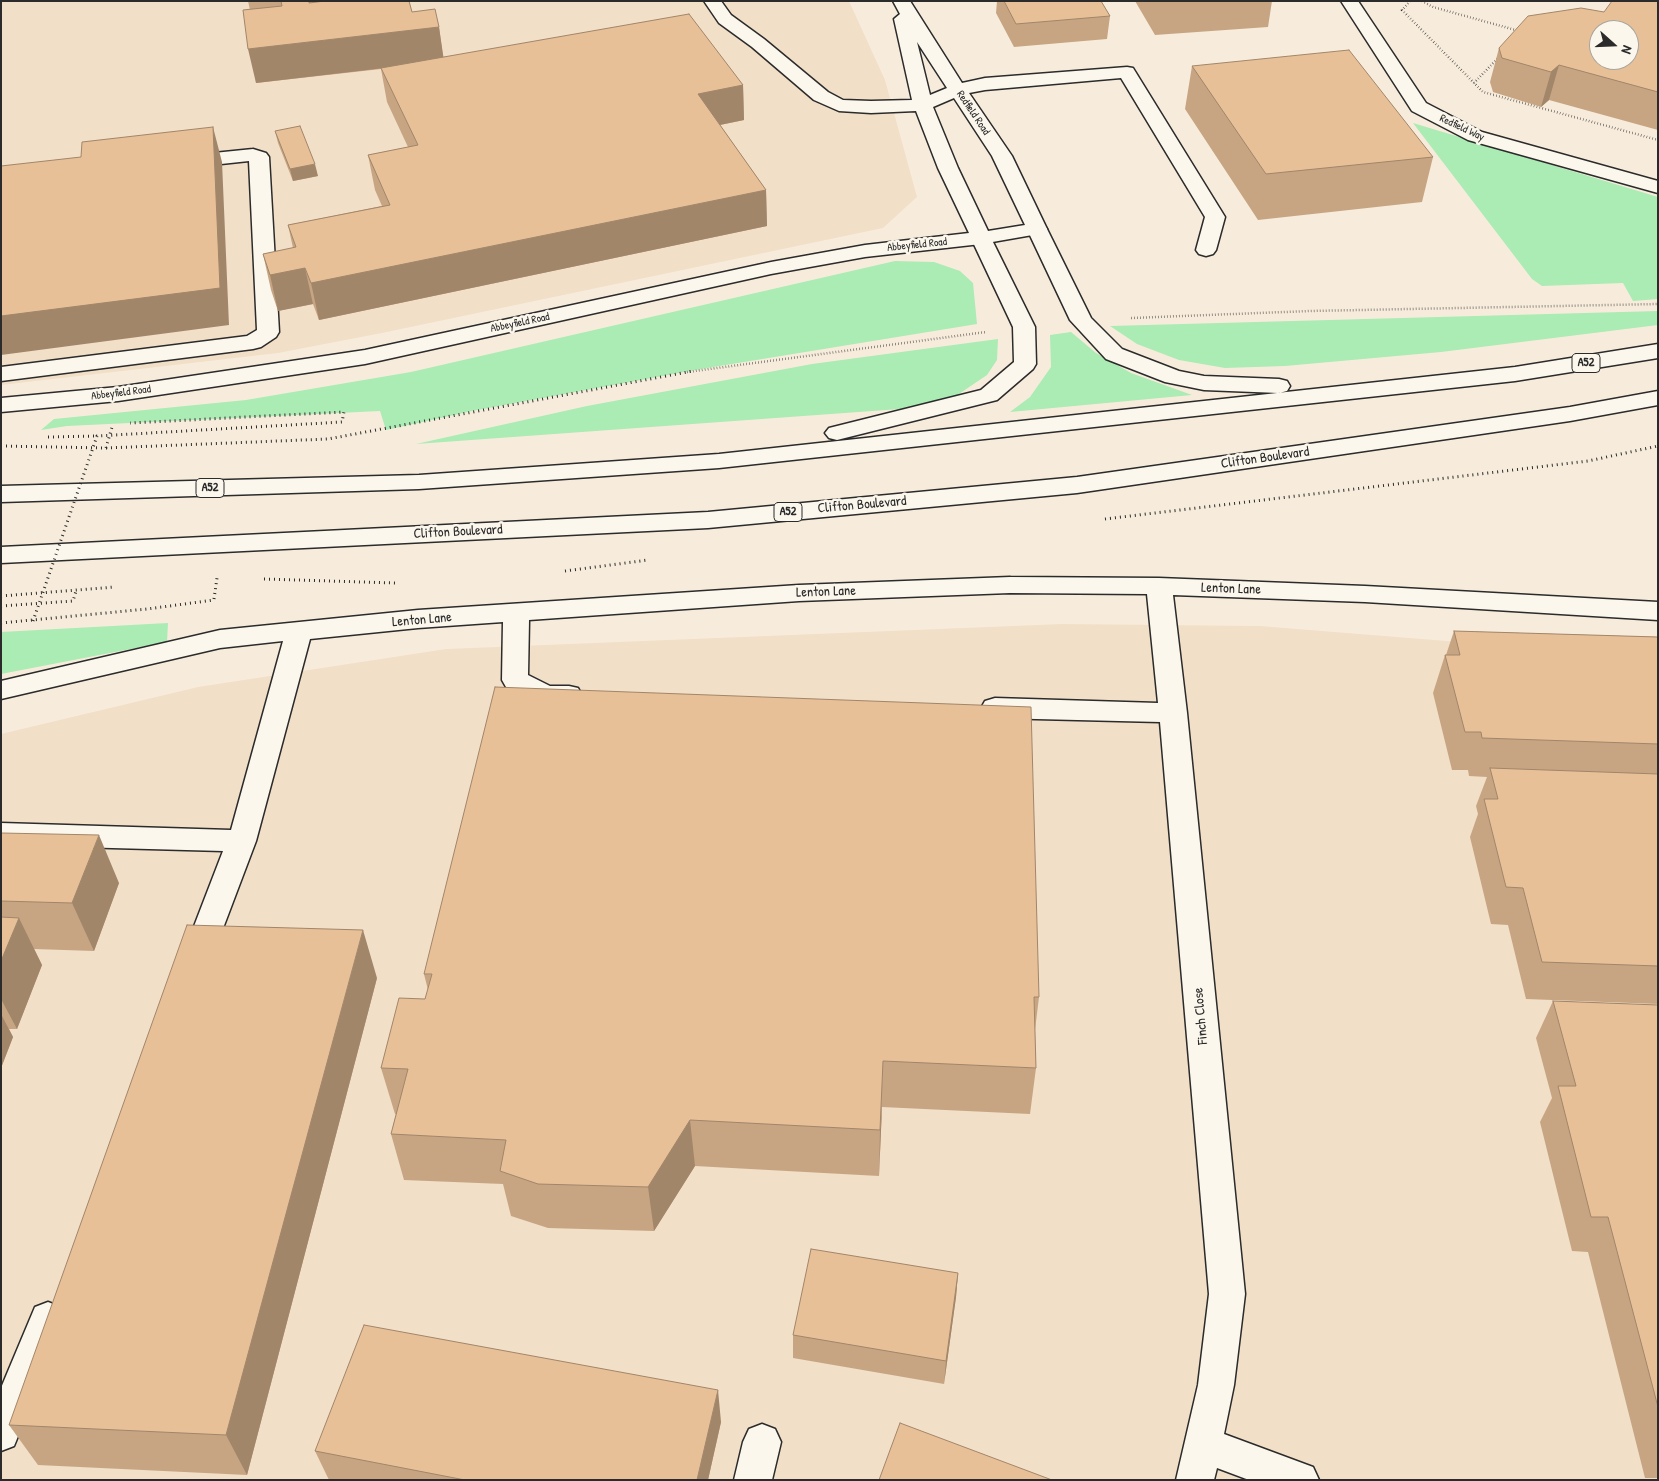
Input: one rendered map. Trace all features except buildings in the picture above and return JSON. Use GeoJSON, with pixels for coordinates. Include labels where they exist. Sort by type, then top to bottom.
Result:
{"type":"FeatureCollection","features":[{"type":"Feature","properties":{"kind":"main road"},"geometry":{"type":"LineString","coordinates":[[712,1],[725,19],[758,43],[821,96],[839,105],[871,107],[923,105],[957,90],[985,84],[1126,72],[1215,217],[1206,250]]}},
{"type":"Feature","properties":{"kind":"main road","name":"Redfield Road"},"geometry":{"type":"LineString","coordinates":[[900,1],[923,105],[948,168],[1024,327]]}},
{"type":"Feature","properties":{"kind":"main road","name":"Redfield Road"},"geometry":{"type":"LineString","coordinates":[[900,1],[1002,156],[1081,320],[1114,354],[1173,377],[1204,383],[1276,386],[1469,380]]}},
{"type":"Feature","properties":{"kind":"main road","name":"Redfield Way"},"geometry":{"type":"LineString","coordinates":[[1354,2],[1419,107],[1475,136],[1658,187]]}},
{"type":"Feature","properties":{"kind":"main road"},"geometry":{"type":"LineString","coordinates":[[1,374],[253,342],[268,332],[259,157],[253,155],[164,164]]}},
{"type":"Feature","properties":{"kind":"main road","name":"Abbeyfield Road"},"geometry":{"type":"LineString","coordinates":[[1,405],[118,394],[364,357],[771,268],[865,250],[981,238],[1037,229]]}},
{"type":"Feature","properties":{"kind":"main road"},"geometry":{"type":"LineString","coordinates":[[719,461],[989,396],[1025,364],[1024,327]]}},
{"type":"Feature","properties":{"kind":"main road","name":"A52"},"geometry":{"type":"LineString","coordinates":[[1,494],[419,482],[719,461],[1469,380],[1658,351]]}},
{"type":"Feature","properties":{"kind":"main road","name":"Clifton Boulevard"},"geometry":{"type":"LineString","coordinates":[[1,554],[718,519],[1077,485],[1560,415],[1658,398]]}},
{"type":"Feature","properties":{"kind":"main road","name":"Lenton Lane"},"geometry":{"type":"LineString","coordinates":[[1,690],[220,639],[418,619],[799,593],[1010,585],[1158,586],[1365,594],[1658,611]]}},
{"type":"Feature","properties":{"kind":"main road","name":"Finch Close"},"geometry":{"type":"LineString","coordinates":[[1158,586],[1173,713],[1227,1294],[1216,1385],[1195,1480]]}},
{"type":"Feature","properties":{"kind":"main road"},"geometry":{"type":"LineString","coordinates":[[516,613],[514,680],[546,695],[596,696]]}},
{"type":"Feature","properties":{"kind":"main road"},"geometry":{"type":"LineString","coordinates":[[186,986],[242,841],[299,631]]}},
{"type":"Feature","properties":{"kind":"main road"},"geometry":{"type":"LineString","coordinates":[[974,707],[1173,713]]}},
{"type":"Feature","properties":{"kind":"main road"},"geometry":{"type":"LineString","coordinates":[[1,834],[242,841]]}},
{"type":"Feature","properties":{"kind":"main road"},"geometry":{"type":"LineString","coordinates":[[1,1433],[62,1287]]}},
{"type":"Feature","properties":{"kind":"main road"},"geometry":{"type":"LineString","coordinates":[[753,1480],[762,1442]]}},
{"type":"Feature","properties":{"kind":"main road"},"geometry":{"type":"LineString","coordinates":[[1202,1444],[1300,1480]]}},
{"type":"Feature","properties":{"kind":"path"},"geometry":{"type":"LineString","coordinates":[[1410,1],[1402,10],[1483,92],[1658,140]]}},
{"type":"Feature","properties":{"kind":"path"},"geometry":{"type":"LineString","coordinates":[[1422,1],[1433,7],[1524,33]]}},
{"type":"Feature","properties":{"kind":"path"},"geometry":{"type":"LineString","coordinates":[[1474,83],[1499,58]]}},
{"type":"Feature","properties":{"kind":"path"},"geometry":{"type":"LineString","coordinates":[[1081,320],[1310,311],[1658,304]]}},
{"type":"Feature","properties":{"kind":"path"},"geometry":{"type":"LineString","coordinates":[[1,446],[106,448],[328,439],[713,367],[1024,327]]}},
{"type":"Feature","properties":{"kind":"path"},"geometry":{"type":"LineString","coordinates":[[46,437],[97,436],[342,422],[344,412],[122,424]]}},
{"type":"Feature","properties":{"kind":"path"},"geometry":{"type":"LineString","coordinates":[[106,448],[113,424]]}},
{"type":"Feature","properties":{"kind":"path"},"geometry":{"type":"LineString","coordinates":[[33,621],[97,436]]}},
{"type":"Feature","properties":{"kind":"path"},"geometry":{"type":"LineString","coordinates":[[1,623],[147,609],[214,600],[217,578]]}},
{"type":"Feature","properties":{"kind":"path"},"geometry":{"type":"LineString","coordinates":[[1,596],[76,591],[73,601],[1,606]]}},
{"type":"Feature","properties":{"kind":"shaded area"},"geometry":{"type":"Polygon","coordinates":[[[1,1],[849,1],[885,80],[917,197],[883,228],[382,333],[278,353],[1,385],[1,1]]]}},
{"type":"Feature","properties":{"kind":"shaded area"},"geometry":{"type":"Polygon","coordinates":[[[1062,624],[1260,626],[1658,658],[1658,1480],[1,1480],[1,734],[198,687],[446,649],[1062,624]]]}},
{"type":"Feature","properties":{"kind":"green space"},"geometry":{"type":"Polygon","coordinates":[[[1413,123],[1658,197],[1658,299],[1633,301],[1623,283],[1542,286],[1532,279],[1413,123]]]}},
{"type":"Feature","properties":{"kind":"green space"},"geometry":{"type":"Polygon","coordinates":[[[895,261],[934,262],[960,271],[973,283],[977,324],[695,370],[472,411],[386,430],[380,411],[67,426],[41,430],[54,419],[246,400],[411,372],[895,261]]]}},
{"type":"Feature","properties":{"kind":"green space"},"geometry":{"type":"Polygon","coordinates":[[[1658,311],[1658,325],[1441,352],[1285,366],[1225,368],[1179,360],[1137,344],[1110,326],[1658,311]]]}},
{"type":"Feature","properties":{"kind":"green space"},"geometry":{"type":"Polygon","coordinates":[[[1071,332],[1096,353],[1131,373],[1192,395],[1010,412],[1030,397],[1051,367],[1050,335],[1071,332]]]}},
{"type":"Feature","properties":{"kind":"green space"},"geometry":{"type":"Polygon","coordinates":[[[998,339],[997,360],[987,375],[953,398],[914,408],[416,444],[587,406],[812,364],[998,339]]]}},
{"type":"Feature","properties":{"kind":"green space"},"geometry":{"type":"Polygon","coordinates":[[[168,623],[167,642],[1,674],[1,632],[168,623]]]}}]}
